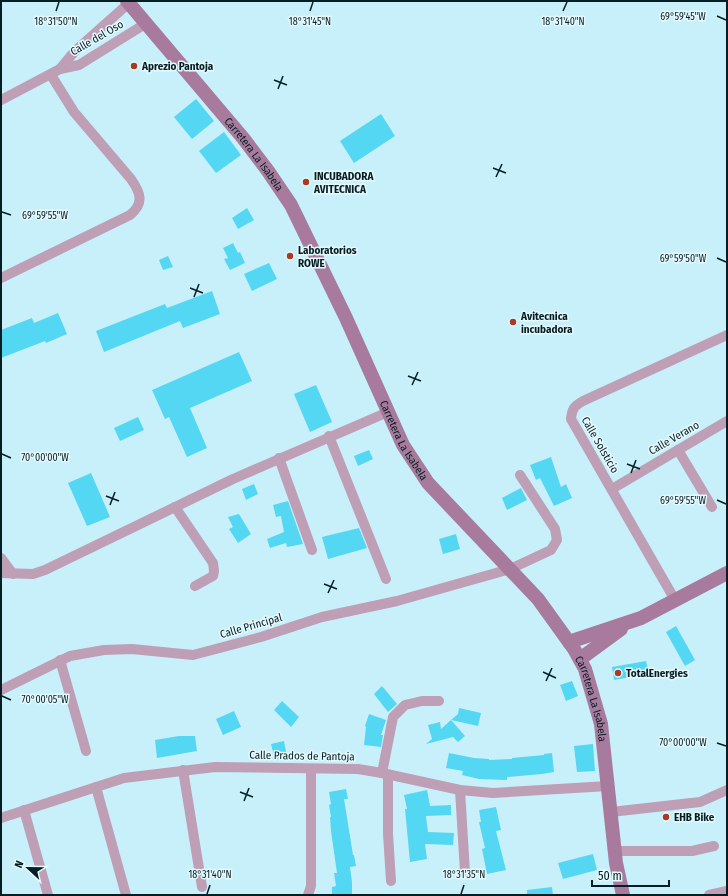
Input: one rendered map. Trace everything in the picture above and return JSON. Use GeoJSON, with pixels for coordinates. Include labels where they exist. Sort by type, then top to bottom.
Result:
{"type":"FeatureCollection","features":[{"type":"Feature","properties":{"kind":"main road","name":"Carretera La Isabela"},"geometry":{"type":"LineString","coordinates":[[128,2],[145,24],[243,138],[291,205],[346,318],[403,445],[428,483],[538,599],[580,659],[585,669],[601,724],[615,851],[620,886],[623,895]]}},
{"type":"Feature","properties":{"kind":"main road"},"geometry":{"type":"LineString","coordinates":[[580,659],[633,621],[727,573]]}},
{"type":"Feature","properties":{"kind":"main road"},"geometry":{"type":"LineString","coordinates":[[569,642],[633,621]]}},
{"type":"Feature","properties":{"kind":"street","name":"Calle del Oso"},"geometry":{"type":"LineString","coordinates":[[56,72],[74,52],[128,2]]}},
{"type":"Feature","properties":{"kind":"street","name":"Calle del Oso"},"geometry":{"type":"LineString","coordinates":[[1,100],[56,72],[79,65],[145,24]]}},
{"type":"Feature","properties":{"kind":"street"},"geometry":{"type":"LineString","coordinates":[[1,278],[130,214],[136,210],[140,204],[140,195],[134,183],[74,112],[56,72]]}},
{"type":"Feature","properties":{"kind":"street","name":"Calle Solsticio"},"geometry":{"type":"LineString","coordinates":[[674,600],[572,419],[572,411],[575,405],[727,335]]}},
{"type":"Feature","properties":{"kind":"street"},"geometry":{"type":"LineString","coordinates":[[1,573],[33,574],[46,570],[174,507],[279,458],[388,412]]}},
{"type":"Feature","properties":{"kind":"street","name":"Calle Verano"},"geometry":{"type":"LineString","coordinates":[[612,489],[727,421]]}},
{"type":"Feature","properties":{"kind":"street"},"geometry":{"type":"LineString","coordinates":[[329,436],[386,579]]}},
{"type":"Feature","properties":{"kind":"street"},"geometry":{"type":"LineString","coordinates":[[678,450],[712,507]]}},
{"type":"Feature","properties":{"kind":"street"},"geometry":{"type":"LineString","coordinates":[[279,458],[312,550]]}},
{"type":"Feature","properties":{"kind":"street","name":"Calle Principal"},"geometry":{"type":"LineString","coordinates":[[1,690],[70,656],[104,650],[132,650],[193,655],[261,637],[322,617],[397,601],[510,569],[551,550],[557,540],[555,529],[520,475]]}},
{"type":"Feature","properties":{"kind":"street"},"geometry":{"type":"LineString","coordinates":[[174,507],[213,563],[213,576],[195,586]]}},
{"type":"Feature","properties":{"kind":"street"},"geometry":{"type":"LineString","coordinates":[[1,558],[13,574]]}},
{"type":"Feature","properties":{"kind":"street"},"geometry":{"type":"LineString","coordinates":[[60,660],[86,751]]}},
{"type":"Feature","properties":{"kind":"street"},"geometry":{"type":"LineString","coordinates":[[391,881],[385,774],[393,717],[405,705],[422,701],[439,701]]}},
{"type":"Feature","properties":{"kind":"street","name":"Calle Prados de Pantoja"},"geometry":{"type":"LineString","coordinates":[[1,818],[124,778],[215,767],[358,770],[385,774],[460,790],[493,793],[608,786]]}},
{"type":"Feature","properties":{"kind":"street"},"geometry":{"type":"LineString","coordinates":[[308,895],[311,886],[311,768]]}},
{"type":"Feature","properties":{"kind":"street"},"geometry":{"type":"LineString","coordinates":[[183,770],[202,887]]}},
{"type":"Feature","properties":{"kind":"street"},"geometry":{"type":"LineString","coordinates":[[96,787],[126,895]]}},
{"type":"Feature","properties":{"kind":"street"},"geometry":{"type":"LineString","coordinates":[[460,790],[464,872]]}},
{"type":"Feature","properties":{"kind":"street"},"geometry":{"type":"LineString","coordinates":[[611,812],[700,802],[727,790]]}},
{"type":"Feature","properties":{"kind":"street"},"geometry":{"type":"LineString","coordinates":[[24,810],[48,895]]}},
{"type":"Feature","properties":{"kind":"street"},"geometry":{"type":"LineString","coordinates":[[615,851],[692,851],[714,846]]}},
{"type":"Feature","properties":{"kind":"street"},"geometry":{"type":"LineString","coordinates":[[709,895],[727,891]]}},
{"type":"Feature","properties":{"kind":"building"},"geometry":{"type":"Polygon","coordinates":[[[196,99],[214,121],[192,139],[174,117],[196,99]]]}},
{"type":"Feature","properties":{"kind":"building"},"geometry":{"type":"Polygon","coordinates":[[[381,114],[395,136],[354,163],[340,141],[381,114]]]}},
{"type":"Feature","properties":{"kind":"building"},"geometry":{"type":"Polygon","coordinates":[[[224,132],[241,155],[216,173],[199,151],[224,132]]]}},
{"type":"Feature","properties":{"kind":"building"},"geometry":{"type":"Polygon","coordinates":[[[247,208],[254,220],[238,229],[232,218],[247,208]]]}},
{"type":"Feature","properties":{"kind":"building"},"geometry":{"type":"Polygon","coordinates":[[[233,243],[238,253],[240,252],[245,263],[230,270],[224,259],[228,258],[223,248],[233,243]]]}},
{"type":"Feature","properties":{"kind":"building"},"geometry":{"type":"Polygon","coordinates":[[[168,256],[173,267],[163,270],[159,260],[168,256]]]}},
{"type":"Feature","properties":{"kind":"building"},"geometry":{"type":"Polygon","coordinates":[[[269,263],[277,279],[252,291],[244,274],[269,263]]]}},
{"type":"Feature","properties":{"kind":"building"},"geometry":{"type":"Polygon","coordinates":[[[212,291],[220,314],[183,328],[180,321],[104,352],[96,331],[165,304],[167,308],[212,291]]]}},
{"type":"Feature","properties":{"kind":"building"},"geometry":{"type":"Polygon","coordinates":[[[58,313],[67,334],[46,343],[45,341],[1,358],[1,330],[32,318],[34,323],[58,313]]]}},
{"type":"Feature","properties":{"kind":"building"},"geometry":{"type":"Polygon","coordinates":[[[239,352],[252,381],[190,408],[207,448],[187,457],[169,417],[165,419],[152,390],[239,352]]]}},
{"type":"Feature","properties":{"kind":"building"},"geometry":{"type":"Polygon","coordinates":[[[316,385],[332,422],[310,432],[294,394],[316,385]]]}},
{"type":"Feature","properties":{"kind":"building"},"geometry":{"type":"Polygon","coordinates":[[[138,417],[144,430],[120,441],[114,428],[138,417]]]}},
{"type":"Feature","properties":{"kind":"building"},"geometry":{"type":"Polygon","coordinates":[[[369,450],[373,459],[358,466],[354,456],[369,450]]]}},
{"type":"Feature","properties":{"kind":"building"},"geometry":{"type":"Polygon","coordinates":[[[551,457],[561,487],[566,484],[572,498],[554,506],[540,478],[536,480],[530,465],[551,457]]]}},
{"type":"Feature","properties":{"kind":"building"},"geometry":{"type":"Polygon","coordinates":[[[91,473],[110,517],[87,526],[68,483],[91,473]]]}},
{"type":"Feature","properties":{"kind":"building"},"geometry":{"type":"Polygon","coordinates":[[[254,484],[258,494],[246,500],[242,489],[254,484]]]}},
{"type":"Feature","properties":{"kind":"building"},"geometry":{"type":"Polygon","coordinates":[[[521,488],[527,500],[507,510],[502,498],[521,488]]]}},
{"type":"Feature","properties":{"kind":"building"},"geometry":{"type":"Polygon","coordinates":[[[288,501],[303,544],[287,547],[286,543],[270,548],[267,539],[284,532],[281,516],[276,517],[273,505],[288,501]]]}},
{"type":"Feature","properties":{"kind":"building"},"geometry":{"type":"Polygon","coordinates":[[[239,514],[251,534],[238,543],[229,529],[233,527],[228,517],[239,514]]]}},
{"type":"Feature","properties":{"kind":"building"},"geometry":{"type":"Polygon","coordinates":[[[359,528],[367,548],[328,559],[322,537],[359,528]]]}},
{"type":"Feature","properties":{"kind":"building"},"geometry":{"type":"Polygon","coordinates":[[[456,534],[460,549],[443,554],[439,539],[456,534]]]}},
{"type":"Feature","properties":{"kind":"building"},"geometry":{"type":"Polygon","coordinates":[[[676,626],[695,660],[685,666],[666,632],[676,626]]]}},
{"type":"Feature","properties":{"kind":"building"},"geometry":{"type":"Polygon","coordinates":[[[646,661],[649,674],[614,680],[612,667],[646,661]]]}},
{"type":"Feature","properties":{"kind":"building"},"geometry":{"type":"Polygon","coordinates":[[[572,681],[578,696],[566,701],[560,685],[572,681]]]}},
{"type":"Feature","properties":{"kind":"building"},"geometry":{"type":"Polygon","coordinates":[[[382,686],[397,704],[388,712],[374,694],[382,686]]]}},
{"type":"Feature","properties":{"kind":"building"},"geometry":{"type":"Polygon","coordinates":[[[282,701],[299,717],[291,727],[274,710],[282,701]]]}},
{"type":"Feature","properties":{"kind":"building"},"geometry":{"type":"Polygon","coordinates":[[[459,708],[481,713],[478,726],[451,720],[458,714],[459,708]]]}},
{"type":"Feature","properties":{"kind":"building"},"geometry":{"type":"Polygon","coordinates":[[[234,711],[241,727],[223,735],[216,719],[234,711]]]}},
{"type":"Feature","properties":{"kind":"building"},"geometry":{"type":"Polygon","coordinates":[[[369,714],[386,720],[381,735],[383,735],[381,747],[364,745],[365,726],[369,714]]]}},
{"type":"Feature","properties":{"kind":"building"},"geometry":{"type":"Polygon","coordinates":[[[451,720],[465,736],[458,742],[453,737],[426,744],[432,739],[428,725],[440,722],[441,729],[451,720]]]}},
{"type":"Feature","properties":{"kind":"building"},"geometry":{"type":"Polygon","coordinates":[[[179,736],[195,736],[197,751],[157,758],[155,740],[179,736]]]}},
{"type":"Feature","properties":{"kind":"building"},"geometry":{"type":"Polygon","coordinates":[[[284,741],[287,757],[275,760],[271,744],[284,741]]]}},
{"type":"Feature","properties":{"kind":"building"},"geometry":{"type":"Polygon","coordinates":[[[593,744],[595,771],[577,772],[574,746],[593,744]]]}},
{"type":"Feature","properties":{"kind":"building"},"geometry":{"type":"Polygon","coordinates":[[[449,753],[489,760],[512,759],[552,753],[554,772],[507,777],[507,780],[479,779],[462,775],[463,771],[446,768],[449,753]]]}},
{"type":"Feature","properties":{"kind":"building"},"geometry":{"type":"Polygon","coordinates":[[[346,789],[348,799],[344,799],[356,866],[350,867],[352,895],[332,895],[332,887],[336,886],[334,873],[337,873],[331,831],[329,805],[331,804],[329,792],[346,789]]]}},
{"type":"Feature","properties":{"kind":"building"},"geometry":{"type":"Polygon","coordinates":[[[427,790],[430,806],[451,805],[451,815],[426,816],[428,832],[454,833],[453,845],[425,844],[427,859],[410,862],[405,809],[407,809],[404,795],[427,790]]]}},
{"type":"Feature","properties":{"kind":"building"},"geometry":{"type":"Polygon","coordinates":[[[496,807],[501,830],[496,831],[506,870],[487,874],[482,849],[485,848],[479,822],[481,822],[479,810],[496,807]]]}},
{"type":"Feature","properties":{"kind":"building"},"geometry":{"type":"Polygon","coordinates":[[[593,854],[597,870],[563,879],[558,863],[593,854]]]}},
{"type":"Feature","properties":{"kind":"building"},"geometry":{"type":"Polygon","coordinates":[[[552,887],[553,895],[527,895],[527,890],[552,887]]]}},
{"type":"Feature","properties":{"kind":"place","name":"Aprezio Pantoja"},"geometry":{"type":"Point","coordinates":[134,66]}},
{"type":"Feature","properties":{"kind":"place","name":"INCUBADORA AVITECNICA"},"geometry":{"type":"Point","coordinates":[306,182]}},
{"type":"Feature","properties":{"kind":"place","name":"Laboratorios ROWE"},"geometry":{"type":"Point","coordinates":[290,256]}},
{"type":"Feature","properties":{"kind":"place","name":"Avitecnica incubadora"},"geometry":{"type":"Point","coordinates":[513,322]}},
{"type":"Feature","properties":{"kind":"place","name":"TotalEnergies"},"geometry":{"type":"Point","coordinates":[618,673]}},
{"type":"Feature","properties":{"kind":"place","name":"EHB Bike"},"geometry":{"type":"Point","coordinates":[666,817]}}]}
